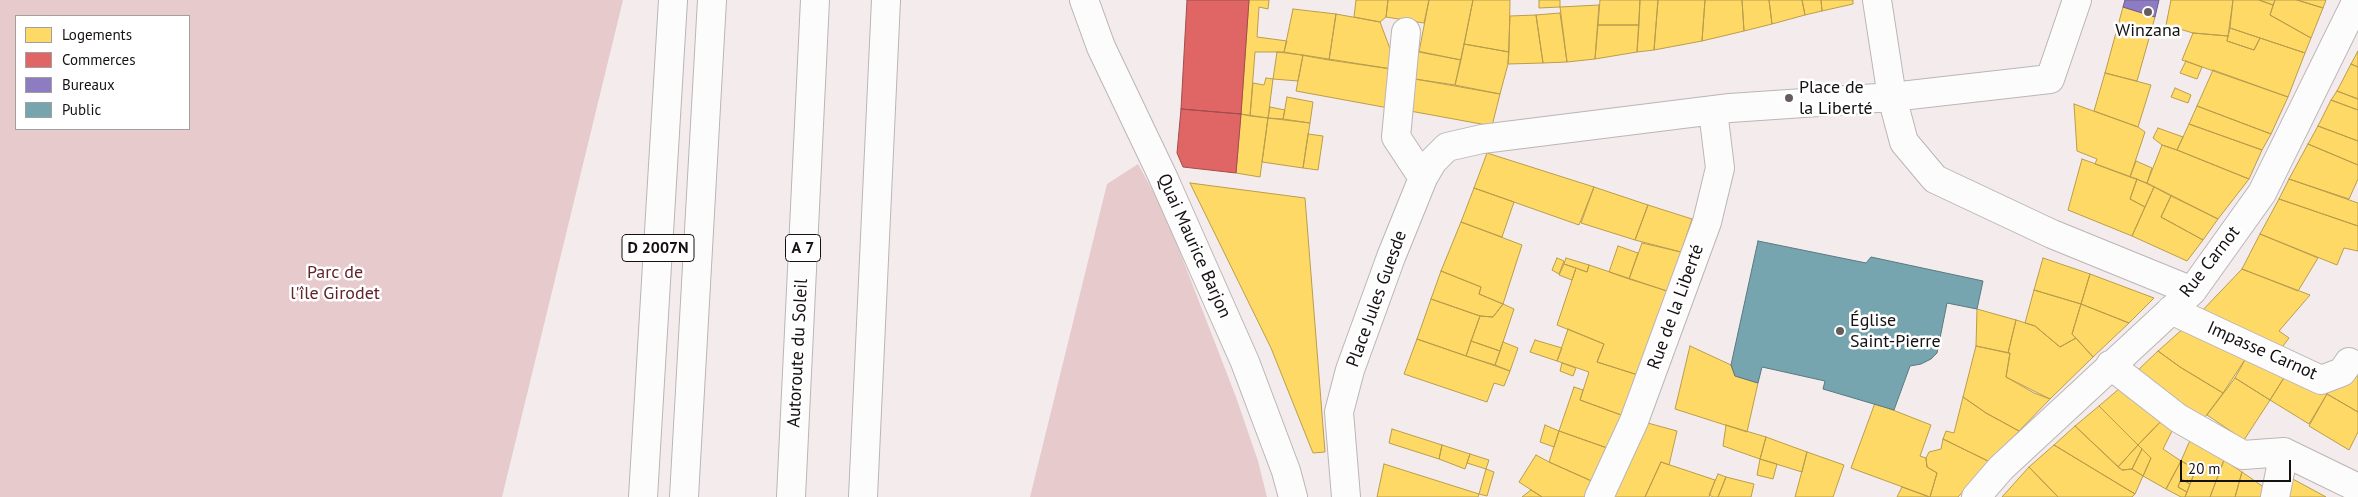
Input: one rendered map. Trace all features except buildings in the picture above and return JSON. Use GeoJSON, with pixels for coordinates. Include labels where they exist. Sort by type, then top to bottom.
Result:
{"type":"FeatureCollection","features":[{"type":"Feature","properties":{"kind":"main road","name":"D 2007N"},"geometry":{"type":"LineString","coordinates":[[643,497],[673,0]]}},
{"type":"Feature","properties":{"kind":"main road","name":"D 2007N"},"geometry":{"type":"LineString","coordinates":[[684,497],[712,0]]}},
{"type":"Feature","properties":{"kind":"main road","name":"Autoroute du Soleil"},"geometry":{"type":"LineString","coordinates":[[791,497],[815,0]]}},
{"type":"Feature","properties":{"kind":"main road"},"geometry":{"type":"LineString","coordinates":[[862,497],[886,0]]}},
{"type":"Feature","properties":{"kind":"main road","name":"Quai Maurice Barjon"},"geometry":{"type":"LineString","coordinates":[[1084,0],[1101,47],[1163,177],[1245,362],[1286,471],[1293,497]]}},
{"type":"Feature","properties":{"kind":"main road"},"geometry":{"type":"LineString","coordinates":[[1877,0],[1892,97],[1904,142],[1934,179],[2052,234],[2192,291]]}},
{"type":"Feature","properties":{"kind":"main road"},"geometry":{"type":"LineString","coordinates":[[1713,110],[1892,97],[2050,79],[2077,0]]}},
{"type":"Feature","properties":{"kind":"main road","name":"Rue Carnot"},"geometry":{"type":"LineString","coordinates":[[1976,497],[2001,468],[2192,291],[2262,193],[2358,0]]}},
{"type":"Feature","properties":{"kind":"main road"},"geometry":{"type":"LineString","coordinates":[[1406,32],[1396,136],[1423,178]]}},
{"type":"Feature","properties":{"kind":"main road","name":"Place Jules Guesde"},"geometry":{"type":"LineString","coordinates":[[1346,497],[1339,412],[1350,370],[1390,257],[1423,178],[1433,161],[1447,147],[1482,139],[1713,110]]}},
{"type":"Feature","properties":{"kind":"main road","name":"Rue de la Liberté"},"geometry":{"type":"LineString","coordinates":[[1599,497],[1634,421],[1707,222],[1720,168],[1713,110]]}},
{"type":"Feature","properties":{"kind":"main road","name":"Impasse Carnot"},"geometry":{"type":"LineString","coordinates":[[2171,310],[2320,380],[2342,372],[2349,362]]}},
{"type":"Feature","properties":{"kind":"main road"},"geometry":{"type":"LineString","coordinates":[[2110,365],[2178,418],[2243,455],[2284,452],[2358,488]]}},
{"type":"Feature","properties":{"kind":"main road"},"geometry":{"type":"LineString","coordinates":[[2275,497],[2284,452]]}},
{"type":"Feature","properties":{"kind":"green space","name":"Parc de l'île Girodet"},"geometry":{"type":"Polygon","coordinates":[[[0,0],[623,0],[502,497],[0,497],[0,0]]]}},
{"type":"Feature","properties":{"kind":"green space"},"geometry":{"type":"Polygon","coordinates":[[[1138,164],[1164,211],[1236,397],[1258,461],[1267,497],[1030,497],[1107,184],[1138,164]]]}},
{"type":"Feature","properties":{"kind":"place","name":"Winzana"},"geometry":{"type":"Point","coordinates":[2148,12]}},
{"type":"Feature","properties":{"kind":"place","name":"Place de la Liberté"},"geometry":{"type":"Point","coordinates":[1789,98]}},
{"type":"Feature","properties":{"kind":"place","name":"Église Saint-Pierre"},"geometry":{"type":"Point","coordinates":[1840,331]}}]}
